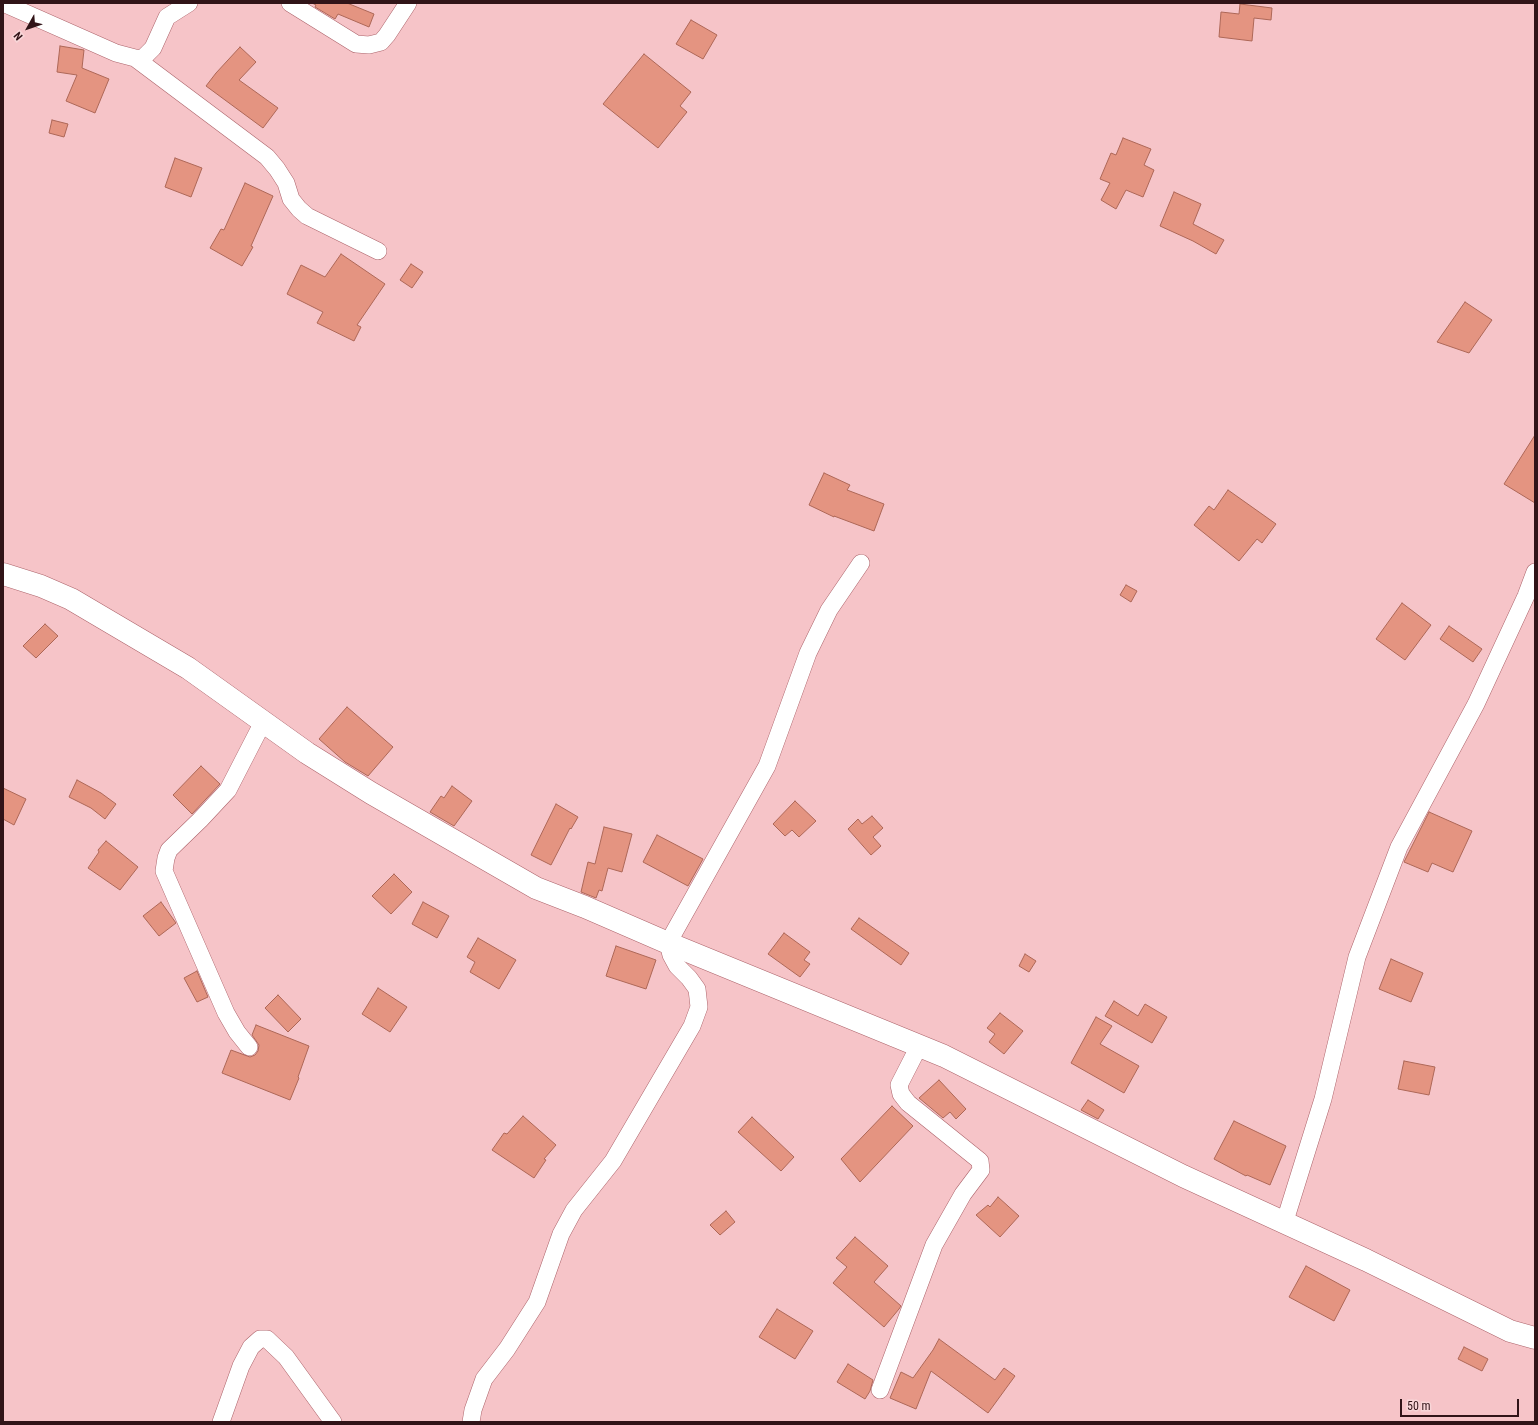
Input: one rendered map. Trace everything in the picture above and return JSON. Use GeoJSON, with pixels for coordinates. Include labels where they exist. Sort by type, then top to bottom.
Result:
{"type":"FeatureCollection","features":[{"type":"Feature","properties":{"kind":"street"},"geometry":{"type":"LineString","coordinates":[[3,3],[116,53],[142,59],[153,48],[167,17],[189,3]]}},
{"type":"Feature","properties":{"kind":"street"},"geometry":{"type":"LineString","coordinates":[[290,3],[356,44],[369,45],[381,42],[408,3]]}},
{"type":"Feature","properties":{"kind":"street"},"geometry":{"type":"LineString","coordinates":[[135,58],[267,157],[278,169],[286,183],[291,199],[307,216],[378,251]]}},
{"type":"Feature","properties":{"kind":"street"},"geometry":{"type":"LineString","coordinates":[[471,1422],[473,1410],[484,1379],[507,1349],[537,1302],[561,1234],[574,1210],[613,1161],[692,1026],[699,1006],[697,989],[690,978],[677,966],[671,955],[668,944],[767,766],[808,653],[829,610],[861,563]]}},
{"type":"Feature","properties":{"kind":"street"},"geometry":{"type":"LineString","coordinates":[[1284,1224],[1323,1099],[1357,957],[1399,848],[1476,704],[1526,596],[1535,572]]}},
{"type":"Feature","properties":{"kind":"street"},"geometry":{"type":"LineString","coordinates":[[3,574],[41,586],[72,600],[188,668],[307,752],[371,793],[536,888],[585,907],[668,944],[944,1056],[1183,1176],[1284,1224],[1366,1260],[1510,1331],[1535,1338]]}},
{"type":"Feature","properties":{"kind":"street"},"geometry":{"type":"LineString","coordinates":[[249,1047],[236,1032],[226,1013],[164,871],[166,858],[170,850],[228,790],[264,722]]}},
{"type":"Feature","properties":{"kind":"street"},"geometry":{"type":"LineString","coordinates":[[880,1390],[934,1245],[963,1194],[981,1170],[980,1162],[908,1103],[901,1094],[899,1085],[920,1046]]}},
{"type":"Feature","properties":{"kind":"street"},"geometry":{"type":"LineString","coordinates":[[221,1422],[247,1353],[260,1339],[267,1339],[286,1356],[333,1422]]}},
{"type":"Feature","properties":{"kind":"building"},"geometry":{"type":"Polygon","coordinates":[[[312,3],[347,3],[374,14],[369,27],[338,14],[335,19],[315,7],[316,5],[312,3]]]}},
{"type":"Feature","properties":{"kind":"building"},"geometry":{"type":"Polygon","coordinates":[[[1240,4],[1272,8],[1271,20],[1254,18],[1252,41],[1219,37],[1221,12],[1239,14],[1240,4]]]}},
{"type":"Feature","properties":{"kind":"building"},"geometry":{"type":"Polygon","coordinates":[[[691,20],[717,35],[703,59],[676,44],[691,20]]]}},
{"type":"Feature","properties":{"kind":"building"},"geometry":{"type":"Polygon","coordinates":[[[60,46],[84,50],[82,68],[109,79],[95,113],[66,101],[77,75],[57,72],[60,46]]]}},
{"type":"Feature","properties":{"kind":"building"},"geometry":{"type":"Polygon","coordinates":[[[240,47],[256,62],[239,80],[278,108],[263,128],[206,86],[240,47]]]}},
{"type":"Feature","properties":{"kind":"building"},"geometry":{"type":"Polygon","coordinates":[[[644,54],[691,92],[680,106],[687,112],[658,148],[603,104],[644,54]]]}},
{"type":"Feature","properties":{"kind":"building"},"geometry":{"type":"Polygon","coordinates":[[[52,120],[68,124],[64,137],[49,133],[52,120]]]}},
{"type":"Feature","properties":{"kind":"building"},"geometry":{"type":"Polygon","coordinates":[[[1123,138],[1151,149],[1144,165],[1154,170],[1143,197],[1126,190],[1116,209],[1101,200],[1110,183],[1100,179],[1111,153],[1116,155],[1123,138]]]}},
{"type":"Feature","properties":{"kind":"building"},"geometry":{"type":"Polygon","coordinates":[[[175,158],[202,168],[191,197],[165,187],[175,158]]]}},
{"type":"Feature","properties":{"kind":"building"},"geometry":{"type":"Polygon","coordinates":[[[245,183],[273,196],[251,246],[253,247],[242,266],[210,248],[221,229],[224,230],[245,183]]]}},
{"type":"Feature","properties":{"kind":"building"},"geometry":{"type":"Polygon","coordinates":[[[1174,192],[1201,204],[1193,224],[1224,240],[1216,254],[1193,241],[1160,226],[1174,192]]]}},
{"type":"Feature","properties":{"kind":"building"},"geometry":{"type":"Polygon","coordinates":[[[341,254],[385,284],[357,325],[361,327],[354,341],[317,323],[323,312],[287,294],[301,265],[325,277],[341,254]]]}},
{"type":"Feature","properties":{"kind":"building"},"geometry":{"type":"Polygon","coordinates":[[[411,264],[423,272],[412,288],[400,280],[411,264]]]}},
{"type":"Feature","properties":{"kind":"building"},"geometry":{"type":"Polygon","coordinates":[[[1465,302],[1492,320],[1469,353],[1437,342],[1465,302]]]}},
{"type":"Feature","properties":{"kind":"building"},"geometry":{"type":"Polygon","coordinates":[[[1535,435],[1535,503],[1504,484],[1535,435]]]}},
{"type":"Feature","properties":{"kind":"building"},"geometry":{"type":"Polygon","coordinates":[[[824,473],[850,485],[847,490],[884,504],[874,531],[834,517],[809,505],[824,473]]]}},
{"type":"Feature","properties":{"kind":"building"},"geometry":{"type":"Polygon","coordinates":[[[1228,490],[1276,524],[1262,543],[1257,539],[1239,561],[1194,525],[1209,506],[1214,510],[1228,490]]]}},
{"type":"Feature","properties":{"kind":"building"},"geometry":{"type":"Polygon","coordinates":[[[1126,585],[1137,591],[1131,602],[1120,595],[1126,585]]]}},
{"type":"Feature","properties":{"kind":"building"},"geometry":{"type":"Polygon","coordinates":[[[1402,603],[1431,625],[1405,660],[1376,639],[1402,603]]]}},
{"type":"Feature","properties":{"kind":"building"},"geometry":{"type":"Polygon","coordinates":[[[45,624],[58,636],[36,658],[23,646],[45,624]]]}},
{"type":"Feature","properties":{"kind":"building"},"geometry":{"type":"Polygon","coordinates":[[[1449,626],[1482,649],[1473,662],[1440,639],[1449,626]]]}},
{"type":"Feature","properties":{"kind":"building"},"geometry":{"type":"Polygon","coordinates":[[[347,707],[393,747],[368,776],[345,762],[319,739],[347,707]]]}},
{"type":"Feature","properties":{"kind":"building"},"geometry":{"type":"Polygon","coordinates":[[[201,766],[220,784],[192,814],[173,795],[201,766]]]}},
{"type":"Feature","properties":{"kind":"building"},"geometry":{"type":"Polygon","coordinates":[[[77,780],[101,793],[116,804],[105,819],[91,808],[69,797],[77,780]]]}},
{"type":"Feature","properties":{"kind":"building"},"geometry":{"type":"Polygon","coordinates":[[[452,786],[472,801],[454,826],[430,812],[441,796],[444,798],[452,786]]]}},
{"type":"Feature","properties":{"kind":"building"},"geometry":{"type":"Polygon","coordinates":[[[3,788],[26,799],[14,825],[3,819],[3,788]]]}},
{"type":"Feature","properties":{"kind":"building"},"geometry":{"type":"Polygon","coordinates":[[[795,801],[816,821],[799,837],[792,830],[785,836],[773,824],[795,801]]]}},
{"type":"Feature","properties":{"kind":"building"},"geometry":{"type":"Polygon","coordinates":[[[556,804],[578,817],[571,829],[570,828],[551,865],[531,855],[556,804]]]}},
{"type":"Feature","properties":{"kind":"building"},"geometry":{"type":"Polygon","coordinates":[[[1429,812],[1472,831],[1453,872],[1432,863],[1428,872],[1404,862],[1429,812]]]}},
{"type":"Feature","properties":{"kind":"building"},"geometry":{"type":"Polygon","coordinates":[[[872,816],[883,828],[873,837],[881,846],[871,855],[848,829],[858,819],[862,824],[872,816]]]}},
{"type":"Feature","properties":{"kind":"building"},"geometry":{"type":"Polygon","coordinates":[[[604,827],[632,834],[622,872],[608,868],[602,891],[599,890],[596,898],[581,892],[588,862],[595,864],[604,827]]]}},
{"type":"Feature","properties":{"kind":"building"},"geometry":{"type":"Polygon","coordinates":[[[657,835],[703,859],[688,886],[643,862],[657,835]]]}},
{"type":"Feature","properties":{"kind":"building"},"geometry":{"type":"Polygon","coordinates":[[[106,841],[138,867],[120,890],[88,868],[99,852],[98,850],[106,841]]]}},
{"type":"Feature","properties":{"kind":"building"},"geometry":{"type":"Polygon","coordinates":[[[394,874],[412,892],[391,914],[372,896],[394,874]]]}},
{"type":"Feature","properties":{"kind":"building"},"geometry":{"type":"Polygon","coordinates":[[[161,902],[176,923],[159,936],[143,916],[161,902]]]}},
{"type":"Feature","properties":{"kind":"building"},"geometry":{"type":"Polygon","coordinates":[[[423,902],[449,916],[437,938],[412,924],[423,902]]]}},
{"type":"Feature","properties":{"kind":"building"},"geometry":{"type":"Polygon","coordinates":[[[859,918],[909,953],[901,965],[851,929],[859,918]]]}},
{"type":"Feature","properties":{"kind":"building"},"geometry":{"type":"Polygon","coordinates":[[[784,933],[810,952],[804,960],[810,964],[800,977],[768,954],[784,933]]]}},
{"type":"Feature","properties":{"kind":"building"},"geometry":{"type":"Polygon","coordinates":[[[478,938],[516,960],[499,989],[470,972],[475,962],[467,957],[478,938]]]}},
{"type":"Feature","properties":{"kind":"building"},"geometry":{"type":"Polygon","coordinates":[[[616,946],[656,960],[646,989],[606,976],[616,946]]]}},
{"type":"Feature","properties":{"kind":"building"},"geometry":{"type":"Polygon","coordinates":[[[1025,954],[1036,961],[1029,972],[1019,966],[1025,954]]]}},
{"type":"Feature","properties":{"kind":"building"},"geometry":{"type":"Polygon","coordinates":[[[1391,959],[1423,973],[1411,1002],[1379,989],[1391,959]]]}},
{"type":"Feature","properties":{"kind":"building"},"geometry":{"type":"Polygon","coordinates":[[[197,971],[208,997],[197,1002],[184,978],[197,971]]]}},
{"type":"Feature","properties":{"kind":"building"},"geometry":{"type":"Polygon","coordinates":[[[378,988],[407,1007],[390,1032],[362,1014],[378,988]]]}},
{"type":"Feature","properties":{"kind":"building"},"geometry":{"type":"Polygon","coordinates":[[[278,995],[301,1019],[288,1032],[265,1008],[278,995]]]}},
{"type":"Feature","properties":{"kind":"building"},"geometry":{"type":"Polygon","coordinates":[[[1114,1001],[1138,1016],[1145,1004],[1167,1017],[1152,1043],[1105,1016],[1114,1001]]]}},
{"type":"Feature","properties":{"kind":"building"},"geometry":{"type":"Polygon","coordinates":[[[1000,1013],[1023,1031],[1004,1054],[989,1042],[995,1034],[987,1028],[1000,1013]]]}},
{"type":"Feature","properties":{"kind":"building"},"geometry":{"type":"Polygon","coordinates":[[[1096,1017],[1112,1026],[1100,1044],[1139,1066],[1124,1093],[1071,1063],[1096,1017]]]}},
{"type":"Feature","properties":{"kind":"building"},"geometry":{"type":"Polygon","coordinates":[[[256,1025],[309,1046],[290,1100],[222,1073],[231,1050],[250,1057],[255,1055],[258,1051],[259,1045],[252,1035],[256,1025]]]}},
{"type":"Feature","properties":{"kind":"building"},"geometry":{"type":"Polygon","coordinates":[[[1404,1061],[1435,1067],[1429,1095],[1398,1089],[1404,1061]]]}},
{"type":"Feature","properties":{"kind":"building"},"geometry":{"type":"Polygon","coordinates":[[[939,1080],[966,1109],[956,1119],[950,1112],[943,1118],[919,1098],[939,1080]]]}},
{"type":"Feature","properties":{"kind":"building"},"geometry":{"type":"Polygon","coordinates":[[[1088,1100],[1104,1110],[1098,1119],[1081,1110],[1088,1100]]]}},
{"type":"Feature","properties":{"kind":"building"},"geometry":{"type":"Polygon","coordinates":[[[892,1106],[913,1126],[860,1182],[841,1159],[892,1106]]]}},
{"type":"Feature","properties":{"kind":"building"},"geometry":{"type":"Polygon","coordinates":[[[523,1116],[556,1145],[544,1159],[546,1160],[534,1178],[492,1150],[504,1133],[507,1134],[523,1116]]]}},
{"type":"Feature","properties":{"kind":"building"},"geometry":{"type":"Polygon","coordinates":[[[752,1117],[794,1157],[781,1171],[738,1132],[752,1117]]]}},
{"type":"Feature","properties":{"kind":"building"},"geometry":{"type":"Polygon","coordinates":[[[1234,1121],[1286,1146],[1270,1185],[1247,1175],[1246,1176],[1214,1159],[1234,1121]]]}},
{"type":"Feature","properties":{"kind":"building"},"geometry":{"type":"Polygon","coordinates":[[[998,1197],[1019,1216],[1000,1237],[976,1215],[988,1205],[990,1207],[998,1197]]]}},
{"type":"Feature","properties":{"kind":"building"},"geometry":{"type":"Polygon","coordinates":[[[726,1211],[735,1222],[720,1235],[710,1225],[726,1211]]]}},
{"type":"Feature","properties":{"kind":"building"},"geometry":{"type":"Polygon","coordinates":[[[855,1237],[888,1266],[874,1282],[901,1306],[884,1327],[833,1283],[847,1267],[836,1258],[855,1237]]]}},
{"type":"Feature","properties":{"kind":"building"},"geometry":{"type":"Polygon","coordinates":[[[1306,1266],[1350,1290],[1334,1321],[1289,1297],[1306,1266]]]}},
{"type":"Feature","properties":{"kind":"building"},"geometry":{"type":"Polygon","coordinates":[[[777,1309],[813,1331],[795,1359],[759,1337],[777,1309]]]}},
{"type":"Feature","properties":{"kind":"building"},"geometry":{"type":"Polygon","coordinates":[[[939,1339],[995,1380],[1004,1368],[1015,1376],[988,1413],[931,1371],[916,1409],[890,1398],[901,1372],[913,1378],[939,1339]]]}},
{"type":"Feature","properties":{"kind":"building"},"geometry":{"type":"Polygon","coordinates":[[[1464,1347],[1488,1359],[1482,1371],[1458,1359],[1464,1347]]]}},
{"type":"Feature","properties":{"kind":"building"},"geometry":{"type":"Polygon","coordinates":[[[848,1364],[873,1380],[870,1391],[865,1399],[837,1382],[848,1364]]]}}]}
